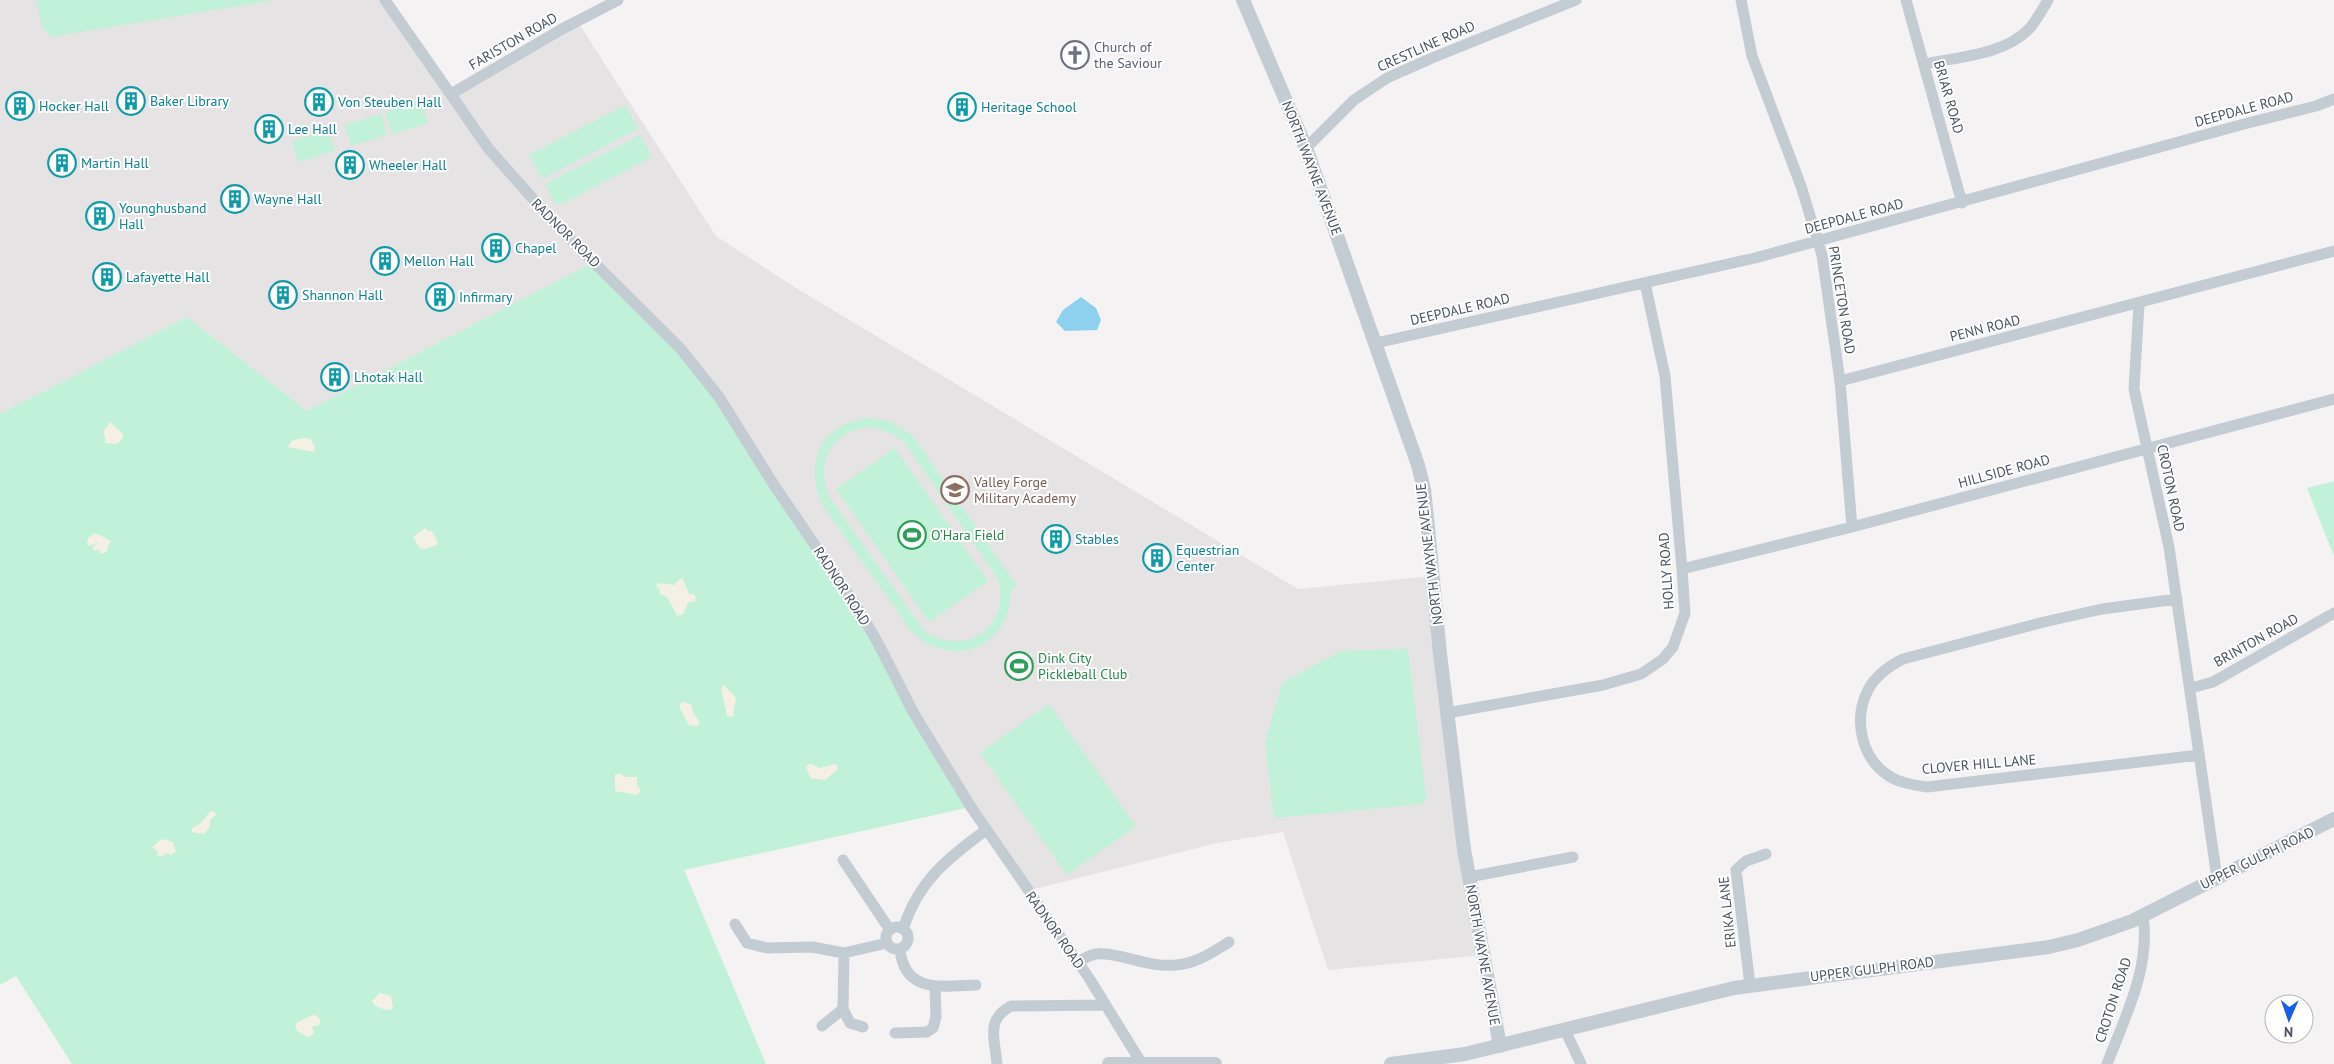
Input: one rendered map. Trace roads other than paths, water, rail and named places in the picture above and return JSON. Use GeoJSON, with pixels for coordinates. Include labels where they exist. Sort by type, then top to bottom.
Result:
{"type":"FeatureCollection","features":[{"type":"Feature","properties":{"kind":"street","name":"RADNOR ROAD"},"geometry":{"type":"LineString","coordinates":[[386,0],[488,148],[557,226],[680,348],[703,375],[857,607],[878,643],[913,712],[986,830],[1078,962],[1142,1064]]}},
{"type":"Feature","properties":{"kind":"street","name":"FARISTON ROAD"},"geometry":{"type":"LineString","coordinates":[[451,94],[562,29],[618,0]]}},
{"type":"Feature","properties":{"kind":"street","name":"NORTH WAYNE AVENUE"},"geometry":{"type":"LineString","coordinates":[[1243,0],[1306,148],[1400,409],[1424,489],[1447,713],[1469,877],[1500,1046]]}},
{"type":"Feature","properties":{"kind":"street","name":"CRESTLINE ROAD"},"geometry":{"type":"LineString","coordinates":[[1306,148],[1354,100],[1378,83],[1432,58],[1576,0]]}},
{"type":"Feature","properties":{"kind":"street","name":"PRINCETON ROAD"},"geometry":{"type":"LineString","coordinates":[[1741,0],[1752,56],[1801,186],[1825,271],[1840,381],[1852,527]]}},
{"type":"Feature","properties":{"kind":"street","name":"BRIAR ROAD"},"geometry":{"type":"LineString","coordinates":[[1906,0],[1962,202]]}},
{"type":"Feature","properties":{"kind":"street"},"geometry":{"type":"LineString","coordinates":[[1924,64],[1978,54],[2006,45],[2028,30],[2048,0]]}},
{"type":"Feature","properties":{"kind":"street","name":"DEEPDALE ROAD"},"geometry":{"type":"LineString","coordinates":[[1376,344],[1755,258],[2316,106],[2334,99]]}},
{"type":"Feature","properties":{"kind":"street"},"geometry":{"type":"LineString","coordinates":[[2139,304],[2334,251]]}},
{"type":"Feature","properties":{"kind":"street","name":"HOLLY ROAD"},"geometry":{"type":"LineString","coordinates":[[1447,713],[1603,685],[1641,674],[1663,659],[1673,647],[1680,632],[1685,613],[1665,376],[1645,283]]}},
{"type":"Feature","properties":{"kind":"street","name":"PENN ROAD"},"geometry":{"type":"LineString","coordinates":[[1840,381],[2139,304]]}},
{"type":"Feature","properties":{"kind":"street","name":"CROTON ROAD"},"geometry":{"type":"LineString","coordinates":[[2139,304],[2134,389],[2148,449],[2177,599],[2217,878]]}},
{"type":"Feature","properties":{"kind":"street","name":"HILLSIDE ROAD"},"geometry":{"type":"LineString","coordinates":[[1682,569],[1852,527],[2334,399]]}},
{"type":"Feature","properties":{"kind":"street","name":"CLOVER HILL LANE"},"geometry":{"type":"LineString","coordinates":[[2177,599],[2092,611],[1903,659],[1882,672],[1868,690],[1863,704],[1860,726],[1868,752],[1881,770],[1899,781],[1927,787],[2199,755]]}},
{"type":"Feature","properties":{"kind":"street","name":"BRINTON ROAD"},"geometry":{"type":"LineString","coordinates":[[2191,688],[2213,682],[2334,613]]}},
{"type":"Feature","properties":{"kind":"street","name":"UPPER GULPH ROAD"},"geometry":{"type":"LineString","coordinates":[[1391,1064],[1455,1055],[1500,1046],[1650,1008],[1750,986],[2049,946],[2107,931],[2143,916],[2334,819]]}},
{"type":"Feature","properties":{"kind":"street"},"geometry":{"type":"LineString","coordinates":[[903,928],[910,907],[932,875],[956,852],[986,830]]}},
{"type":"Feature","properties":{"kind":"street","name":"ERIKA LANE"},"geometry":{"type":"LineString","coordinates":[[1750,986],[1736,870],[1746,861],[1766,854]]}},
{"type":"Feature","properties":{"kind":"street"},"geometry":{"type":"LineString","coordinates":[[1469,877],[1573,857]]}},
{"type":"Feature","properties":{"kind":"street"},"geometry":{"type":"LineString","coordinates":[[843,860],[890,930]]}},
{"type":"Feature","properties":{"kind":"street","name":"CROTON ROAD"},"geometry":{"type":"LineString","coordinates":[[2107,1064],[2135,991],[2143,957],[2145,935],[2143,916]]}},
{"type":"Feature","properties":{"kind":"street"},"geometry":{"type":"LineString","coordinates":[[735,924],[747,943],[757,947],[812,947],[844,953],[887,943]]}},
{"type":"Feature","properties":{"kind":"street"},"geometry":{"type":"LineString","coordinates":[[899,927],[903,928],[908,939],[903,948],[894,949],[887,943],[886,935],[890,930],[899,927]]}},
{"type":"Feature","properties":{"kind":"street"},"geometry":{"type":"LineString","coordinates":[[1078,962],[1094,954],[1108,955],[1159,966],[1178,965],[1198,960],[1229,942]]}},
{"type":"Feature","properties":{"kind":"street"},"geometry":{"type":"LineString","coordinates":[[900,949],[901,962],[906,972],[918,981],[935,986],[976,985]]}},
{"type":"Feature","properties":{"kind":"street"},"geometry":{"type":"LineString","coordinates":[[844,953],[843,1009],[850,1023],[863,1027]]}},
{"type":"Feature","properties":{"kind":"street"},"geometry":{"type":"LineString","coordinates":[[895,1033],[927,1032],[933,1028],[936,1017],[935,986]]}},
{"type":"Feature","properties":{"kind":"street"},"geometry":{"type":"LineString","coordinates":[[997,1064],[993,1023],[1000,1012],[1011,1006],[1105,1005]]}},
{"type":"Feature","properties":{"kind":"street"},"geometry":{"type":"LineString","coordinates":[[822,1026],[843,1009]]}},
{"type":"Feature","properties":{"kind":"street"},"geometry":{"type":"LineString","coordinates":[[1565,1030],[1581,1064]]}},
{"type":"Feature","properties":{"kind":"street"},"geometry":{"type":"LineString","coordinates":[[1109,1064],[1215,1064]]}},
{"type":"Feature","properties":{"kind":"water"},"geometry":{"type":"Polygon","coordinates":[[[1081,297],[1096,308],[1101,320],[1097,330],[1065,331],[1056,322],[1063,310],[1081,297]]]}},
{"type":"Feature","properties":{"kind":"place","name":"Church of the Saviour"},"geometry":{"type":"Point","coordinates":[1075,55]}},
{"type":"Feature","properties":{"kind":"place","name":"Baker Library"},"geometry":{"type":"Point","coordinates":[131,101]}},
{"type":"Feature","properties":{"kind":"place","name":"Von Steuben Hall"},"geometry":{"type":"Point","coordinates":[319,102]}},
{"type":"Feature","properties":{"kind":"place","name":"Hocker Hall"},"geometry":{"type":"Point","coordinates":[20,106]}},
{"type":"Feature","properties":{"kind":"place","name":"Heritage School"},"geometry":{"type":"Point","coordinates":[962,107]}},
{"type":"Feature","properties":{"kind":"place","name":"Lee Hall"},"geometry":{"type":"Point","coordinates":[269,129]}},
{"type":"Feature","properties":{"kind":"place","name":"Martin Hall"},"geometry":{"type":"Point","coordinates":[62,163]}},
{"type":"Feature","properties":{"kind":"place","name":"Wheeler Hall"},"geometry":{"type":"Point","coordinates":[350,165]}},
{"type":"Feature","properties":{"kind":"place","name":"Wayne Hall"},"geometry":{"type":"Point","coordinates":[235,199]}},
{"type":"Feature","properties":{"kind":"place","name":"Younghusband Hall"},"geometry":{"type":"Point","coordinates":[100,216]}},
{"type":"Feature","properties":{"kind":"place","name":"Chapel"},"geometry":{"type":"Point","coordinates":[496,248]}},
{"type":"Feature","properties":{"kind":"place","name":"Mellon Hall"},"geometry":{"type":"Point","coordinates":[385,261]}},
{"type":"Feature","properties":{"kind":"place","name":"Lafayette Hall"},"geometry":{"type":"Point","coordinates":[107,277]}},
{"type":"Feature","properties":{"kind":"place","name":"Shannon Hall"},"geometry":{"type":"Point","coordinates":[283,295]}},
{"type":"Feature","properties":{"kind":"place","name":"Infirmary"},"geometry":{"type":"Point","coordinates":[440,297]}},
{"type":"Feature","properties":{"kind":"place","name":"Lhotak Hall"},"geometry":{"type":"Point","coordinates":[335,377]}},
{"type":"Feature","properties":{"kind":"place","name":"Valley Forge Military Academy"},"geometry":{"type":"Point","coordinates":[955,490]}},
{"type":"Feature","properties":{"kind":"place","name":"O’Hara Field"},"geometry":{"type":"Point","coordinates":[912,535]}},
{"type":"Feature","properties":{"kind":"place","name":"Stables"},"geometry":{"type":"Point","coordinates":[1056,539]}},
{"type":"Feature","properties":{"kind":"place","name":"Equestrian Center"},"geometry":{"type":"Point","coordinates":[1157,558]}},
{"type":"Feature","properties":{"kind":"place","name":"Dink City Pickleball Club"},"geometry":{"type":"Point","coordinates":[1019,666]}}]}
